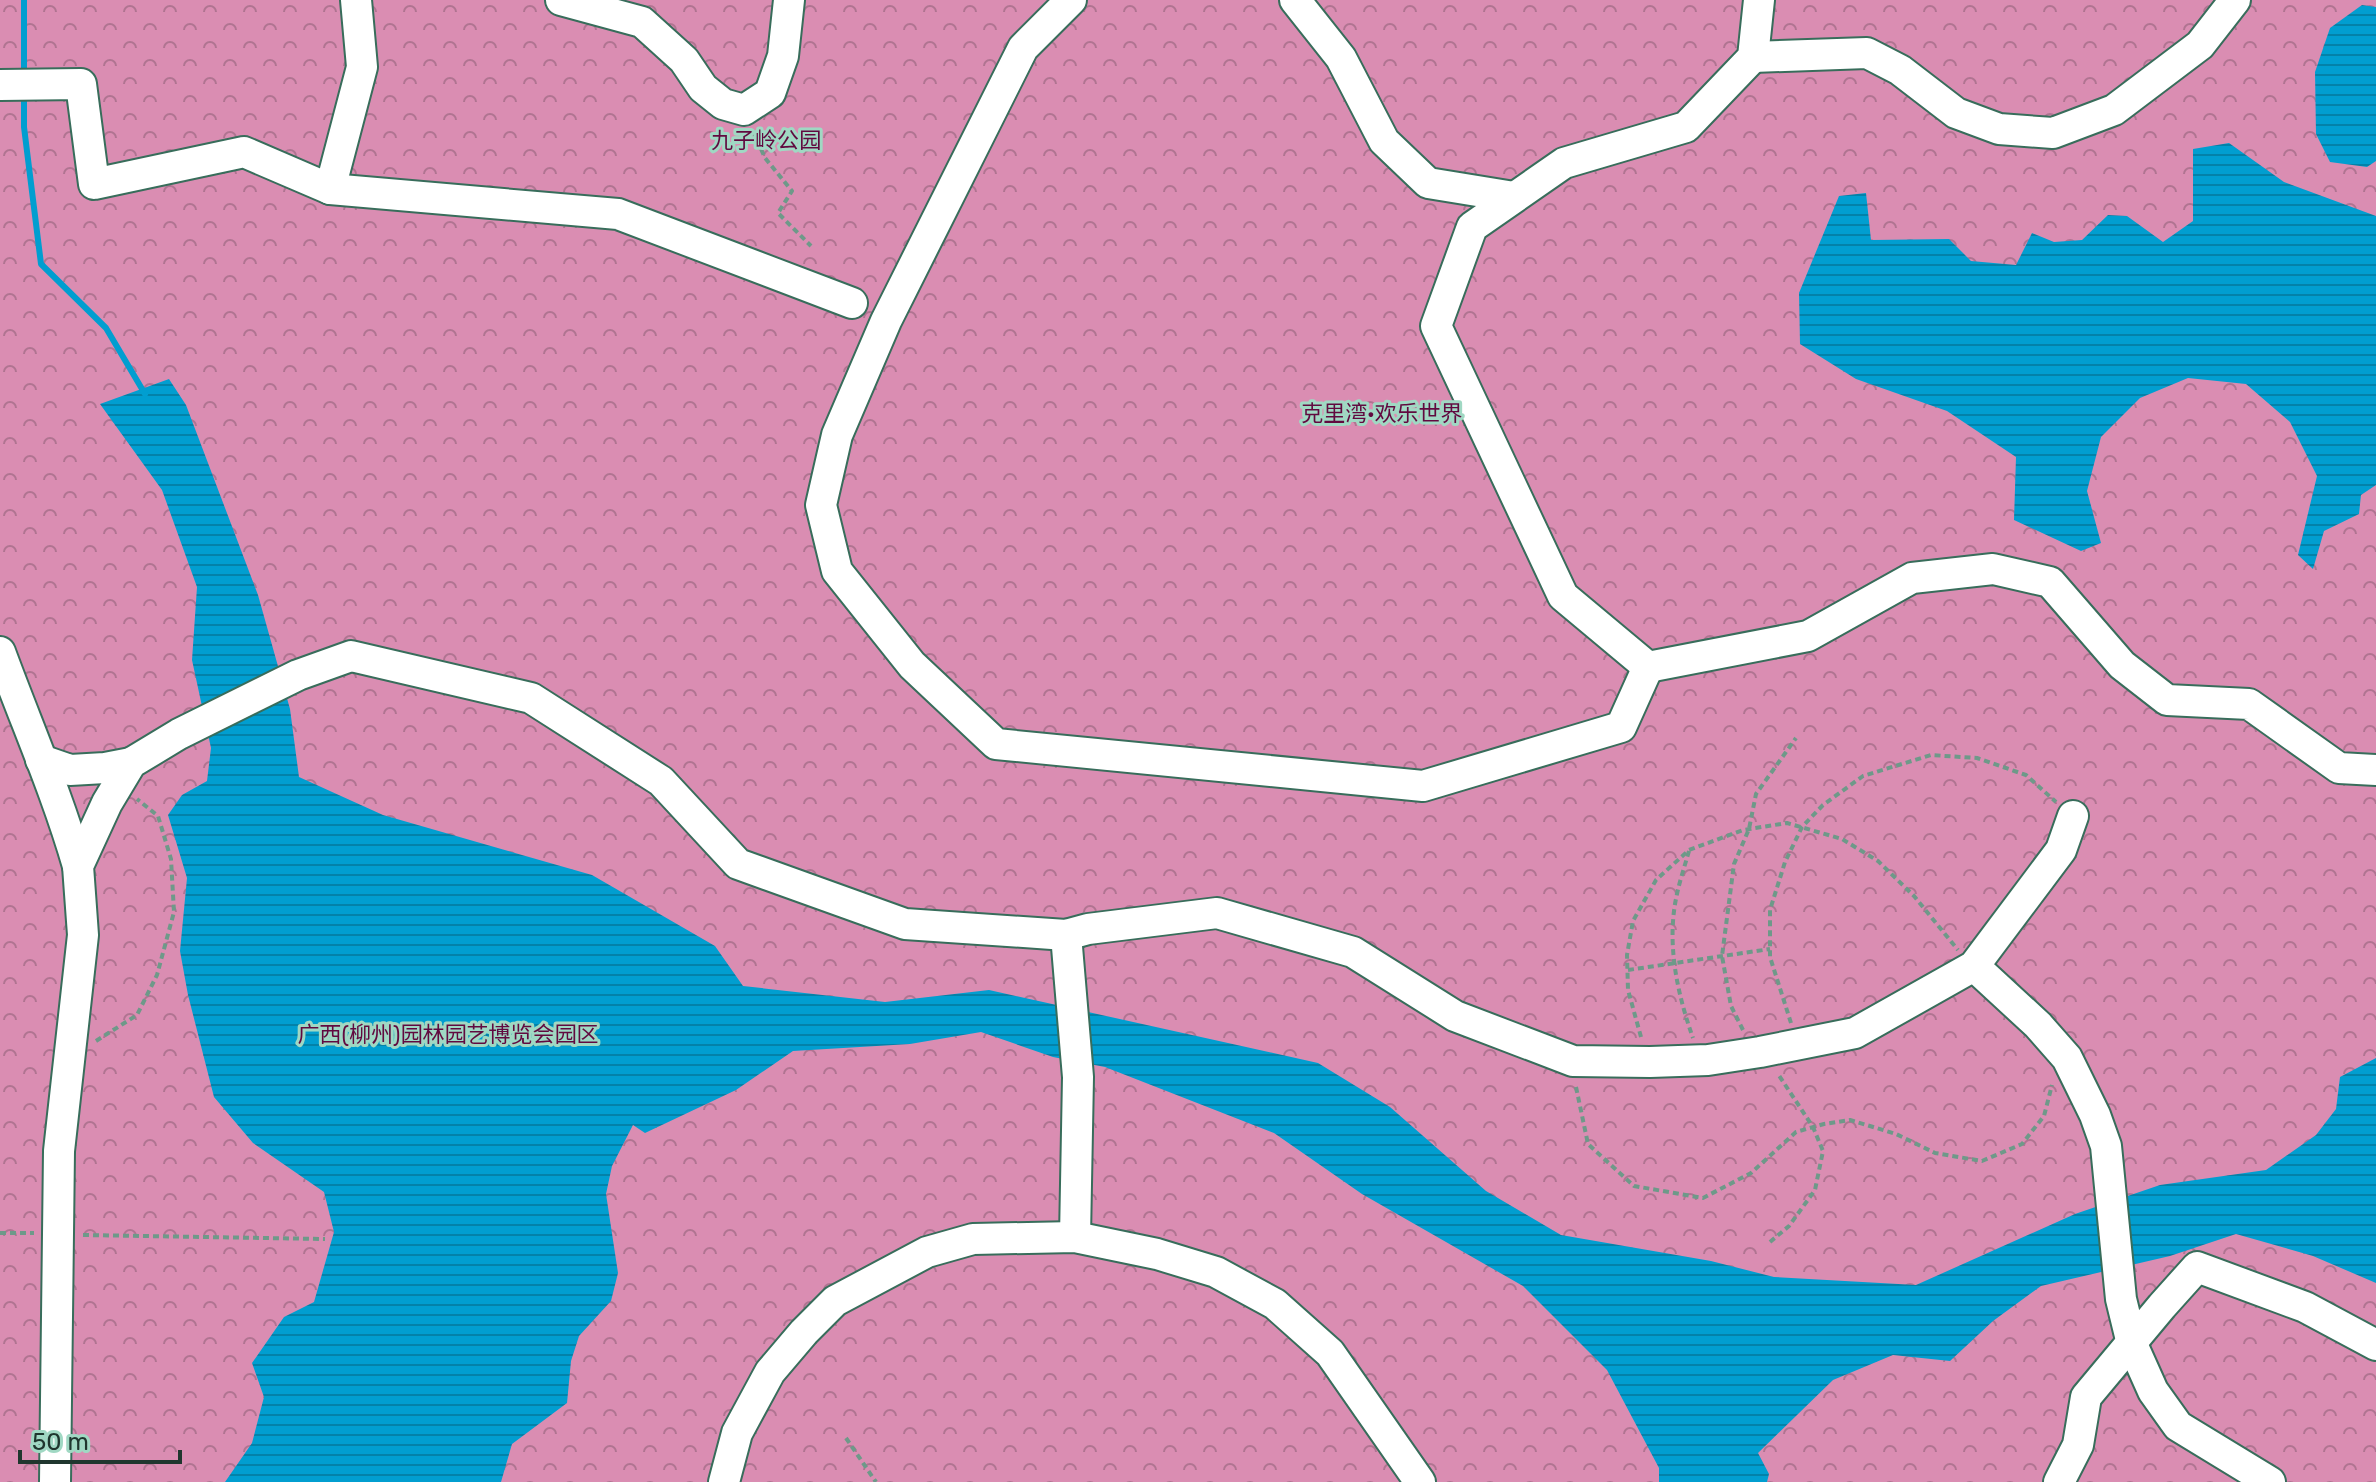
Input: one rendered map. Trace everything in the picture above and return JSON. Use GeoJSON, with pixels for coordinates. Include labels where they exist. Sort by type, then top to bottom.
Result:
{"type":"FeatureCollection","features":[{"type":"Feature","properties":{"kind":"lane"},"geometry":{"type":"LineString","coordinates":[[330,189],[362,67],[356,0]]}},
{"type":"Feature","properties":{"kind":"lane"},"geometry":{"type":"LineString","coordinates":[[561,0],[642,22],[684,60],[703,88],[723,104],[744,110],[770,93],[783,56],[789,0]]}},
{"type":"Feature","properties":{"kind":"lane"},"geometry":{"type":"LineString","coordinates":[[1071,0],[1023,48],[886,321],[837,435],[821,505],[837,571],[912,665],[996,744],[1423,786],[1621,727],[1648,667]]}},
{"type":"Feature","properties":{"kind":"lane"},"geometry":{"type":"LineString","coordinates":[[1295,0],[1341,58],[1384,141],[1428,183],[1514,197]]}},
{"type":"Feature","properties":{"kind":"lane"},"geometry":{"type":"LineString","coordinates":[[1648,667],[1563,596],[1436,326],[1472,227],[1564,163],[1686,127],[1753,57],[1759,0]]}},
{"type":"Feature","properties":{"kind":"lane"},"geometry":{"type":"LineString","coordinates":[[1753,57],[1867,53],[1900,70],[1956,113],[1999,129],[2053,133],[2114,110],[2200,45],[2235,0]]}},
{"type":"Feature","properties":{"kind":"lane"},"geometry":{"type":"LineString","coordinates":[[0,85],[81,84],[94,184],[244,152],[330,189],[618,214],[852,303]]}},
{"type":"Feature","properties":{"kind":"lane"},"geometry":{"type":"LineString","coordinates":[[1648,667],[1808,636],[1912,578],[1993,569],[2050,582],[2122,665],[2167,700],[2249,704],[2339,768],[2376,770]]}},
{"type":"Feature","properties":{"kind":"lane"},"geometry":{"type":"LineString","coordinates":[[0,652],[63,812],[78,866],[83,935],[59,1151],[55,1482]]}},
{"type":"Feature","properties":{"kind":"lane"},"geometry":{"type":"LineString","coordinates":[[78,866],[107,803],[125,773],[179,734],[298,675],[351,656],[531,698],[661,781],[738,864],[905,924],[1066,935],[1088,929],[1217,913],[1353,952],[1455,1016],[1573,1061],[1650,1062],[1708,1060],[1855,1033],[1974,966],[2061,850],[2073,816]]}},
{"type":"Feature","properties":{"kind":"lane"},"geometry":{"type":"LineString","coordinates":[[41,760],[70,770],[105,768],[125,773]]}},
{"type":"Feature","properties":{"kind":"lane"},"geometry":{"type":"LineString","coordinates":[[1066,935],[1078,1077],[1075,1237]]}},
{"type":"Feature","properties":{"kind":"lane"},"geometry":{"type":"LineString","coordinates":[[1974,966],[2038,1025],[2067,1058],[2095,1115],[2106,1146],[2121,1299],[2132,1344],[2153,1391],[2178,1426],[2270,1482]]}},
{"type":"Feature","properties":{"kind":"lane"},"geometry":{"type":"LineString","coordinates":[[724,1482],[737,1433],[770,1372],[835,1301],[927,1252],[973,1239],[1075,1237],[1157,1254],[1216,1272],[1275,1304],[1330,1353],[1420,1482]]}},
{"type":"Feature","properties":{"kind":"lane"},"geometry":{"type":"LineString","coordinates":[[2059,1482],[2078,1445],[2086,1397],[2197,1267],[2305,1307],[2376,1345]]}},
{"type":"Feature","properties":{"kind":"path"},"geometry":{"type":"LineString","coordinates":[[744,110],[765,158],[792,191],[778,213],[811,246]]}},
{"type":"Feature","properties":{"kind":"path"},"geometry":{"type":"LineString","coordinates":[[1770,1242],[1789,1226],[1815,1190],[1823,1151],[1813,1127],[1783,1079],[1747,1038],[1731,1006],[1722,956],[1734,864],[1749,829],[1756,794],[1796,738]]}},
{"type":"Feature","properties":{"kind":"path"},"geometry":{"type":"LineString","coordinates":[[1798,1044],[1770,957],[1770,910],[1785,862],[1802,827],[1823,805],[1863,776],[1931,755],[1977,758],[2026,775],[2073,816]]}},
{"type":"Feature","properties":{"kind":"path"},"geometry":{"type":"LineString","coordinates":[[70,1044],[96,1041],[137,1015],[157,975],[174,912],[171,859],[158,816],[125,773]]}},
{"type":"Feature","properties":{"kind":"path"},"geometry":{"type":"LineString","coordinates":[[1650,1062],[1628,990],[1627,955],[1633,921],[1656,880],[1689,850],[1749,829],[1787,823],[1842,839],[1878,861],[1914,896],[1974,966]]}},
{"type":"Feature","properties":{"kind":"path"},"geometry":{"type":"LineString","coordinates":[[1689,850],[1676,896],[1673,947],[1679,994],[1693,1037],[1708,1060]]}},
{"type":"Feature","properties":{"kind":"path"},"geometry":{"type":"LineString","coordinates":[[1628,970],[1770,949]]}},
{"type":"Feature","properties":{"kind":"path"},"geometry":{"type":"LineString","coordinates":[[1573,1061],[1588,1144],[1634,1186],[1703,1198],[1751,1173],[1796,1132],[1850,1120],[1896,1134],[1935,1153],[1982,1161],[2022,1144],[2044,1116],[2059,1050]]}},
{"type":"Feature","properties":{"kind":"path"},"geometry":{"type":"LineString","coordinates":[[0,1233],[325,1239]]}},
{"type":"Feature","properties":{"kind":"path"},"geometry":{"type":"LineString","coordinates":[[846,1438],[876,1482]]}},
{"type":"Feature","properties":{"kind":"green space"},"geometry":{"type":"Polygon","coordinates":[[[0,0],[2376,0],[2376,1482],[0,1482],[0,0]]]}},
{"type":"Feature","properties":{"kind":"water"},"geometry":{"type":"Polygon","coordinates":[[[2362,5],[2376,7],[2376,161],[2367,167],[2330,162],[2316,134],[2315,72],[2330,28],[2362,5]]]}},
{"type":"Feature","properties":{"kind":"water"},"geometry":{"type":"Polygon","coordinates":[[[2229,143],[2284,182],[2376,216],[2376,485],[2361,495],[2359,514],[2324,531],[2313,569],[2298,555],[2317,476],[2290,422],[2246,384],[2188,378],[2140,398],[2101,437],[2087,491],[2101,543],[2081,551],[2014,520],[2016,457],[1947,411],[1856,379],[1800,344],[1799,293],[1839,196],[1866,193],[1871,240],[1949,239],[1971,261],[2016,265],[2032,233],[2054,242],[2082,240],[2108,215],[2127,216],[2163,242],[2193,221],[2193,149],[2229,143]]]}},
{"type":"Feature","properties":{"kind":"water"},"geometry":{"type":"Polygon","coordinates":[[[169,379],[186,405],[258,595],[290,709],[299,777],[383,815],[592,875],[715,946],[743,986],[885,1002],[989,990],[1318,1063],[1390,1107],[1486,1191],[1561,1235],[1711,1261],[1774,1277],[1916,1285],[2075,1214],[2160,1185],[2266,1170],[2316,1135],[2336,1109],[2340,1077],[2376,1058],[2376,1283],[2313,1256],[2236,1234],[2170,1256],[2041,1286],[1993,1321],[1950,1361],[1893,1355],[1833,1380],[1758,1453],[1769,1474],[1767,1482],[1659,1482],[1659,1468],[1607,1370],[1523,1286],[1362,1194],[1274,1133],[1105,1067],[1053,1057],[981,1032],[910,1044],[793,1051],[736,1090],[645,1133],[633,1125],[612,1166],[606,1194],[618,1273],[611,1301],[579,1336],[571,1361],[567,1403],[512,1444],[501,1482],[225,1482],[252,1443],[264,1397],[252,1363],[284,1317],[314,1302],[334,1232],[324,1192],[253,1143],[214,1097],[188,995],[180,951],[187,878],[168,815],[182,795],[207,781],[211,748],[192,660],[197,587],[162,490],[100,404],[169,379]]]}},
{"type":"Feature","properties":{"kind":"waterway"},"geometry":{"type":"LineString","coordinates":[[24,0],[24,77]]}},
{"type":"Feature","properties":{"kind":"waterway"},"geometry":{"type":"LineString","coordinates":[[24,93],[24,127],[41,264],[106,328],[145,394]]}},
{"type":"Feature","properties":{"kind":"park label","name":"九子岭公园"},"geometry":{"type":"Point","coordinates":[766,140]}},
{"type":"Feature","properties":{"kind":"park label","name":"克里湾·欢乐世界"},"geometry":{"type":"Point","coordinates":[1382,413]}},
{"type":"Feature","properties":{"kind":"park label","name":"广西(柳州)园林园艺博览会园区"},"geometry":{"type":"Point","coordinates":[448,1034]}}]}
